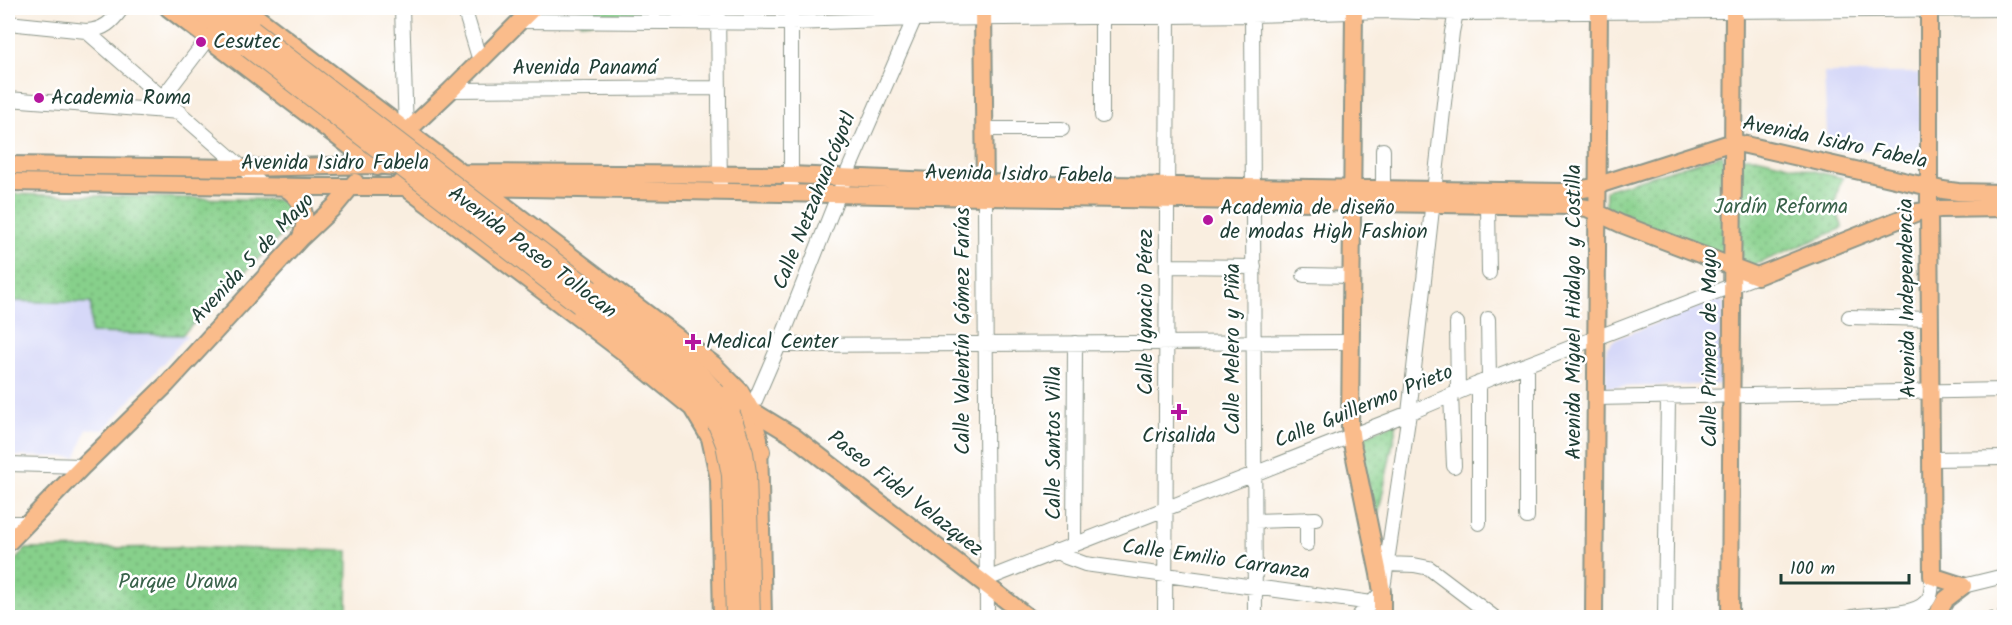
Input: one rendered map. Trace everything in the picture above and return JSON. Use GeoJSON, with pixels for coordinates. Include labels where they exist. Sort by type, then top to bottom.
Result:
{"type":"FeatureCollection","features":[{"type":"Feature","properties":{"kind":"highway","name":"Avenida Paseo Tollocan"},"geometry":{"type":"LineString","coordinates":[[196,8],[250,38],[585,297],[700,376],[717,394],[724,419],[732,475],[736,618]]}},
{"type":"Feature","properties":{"kind":"highway","name":"Avenida Paseo Tollocan"},"geometry":{"type":"LineString","coordinates":[[222,8],[250,38]]}},
{"type":"Feature","properties":{"kind":"highway","name":"Avenida Paseo Tollocan"},"geometry":{"type":"LineString","coordinates":[[585,297],[639,348],[696,392],[724,419],[743,453],[747,473],[759,616]]}},
{"type":"Feature","properties":{"kind":"highway"},"geometry":{"type":"LineString","coordinates":[[639,348],[687,403]]}},
{"type":"Feature","properties":{"kind":"highway"},"geometry":{"type":"LineString","coordinates":[[700,376],[721,386],[732,398],[760,451]]}},
{"type":"Feature","properties":{"kind":"main road","name":"Avenida Paseo Tollocan"},"geometry":{"type":"LineString","coordinates":[[168,8],[621,350],[687,403],[706,429],[714,449],[718,470],[721,504],[722,610]]}},
{"type":"Feature","properties":{"kind":"main road","name":"Avenida Paseo Tollocan"},"geometry":{"type":"LineString","coordinates":[[245,8],[713,364],[740,391],[751,410],[759,439],[759,616]]}},
{"type":"Feature","properties":{"kind":"main road","name":"Avenida 5 de Mayo"},"geometry":{"type":"LineString","coordinates":[[8,543],[166,386],[300,239],[336,205],[350,187],[533,8]]}},
{"type":"Feature","properties":{"kind":"main road","name":"Avenida Independencia"},"geometry":{"type":"LineString","coordinates":[[1929,8],[1932,583]]}},
{"type":"Feature","properties":{"kind":"main road","name":"Calle Primero de Mayo"},"geometry":{"type":"LineString","coordinates":[[1729,617],[1734,9]]}},
{"type":"Feature","properties":{"kind":"main road"},"geometry":{"type":"LineString","coordinates":[[1354,10],[1351,436],[1382,618]]}},
{"type":"Feature","properties":{"kind":"main road","name":"Avenida Miguel Hidalgo y Costilla"},"geometry":{"type":"LineString","coordinates":[[1594,618],[1599,10]]}},
{"type":"Feature","properties":{"kind":"main road","name":"Calle Valentín Gómez Farías"},"geometry":{"type":"LineString","coordinates":[[983,13],[985,190]]}},
{"type":"Feature","properties":{"kind":"main road"},"geometry":{"type":"LineString","coordinates":[[344,142],[352,141],[367,132],[374,118],[370,101]]}},
{"type":"Feature","properties":{"kind":"main road"},"geometry":{"type":"LineString","coordinates":[[344,142],[354,155],[356,166],[350,187]]}},
{"type":"Feature","properties":{"kind":"main road","name":"Avenida Isidro Fabela"},"geometry":{"type":"LineString","coordinates":[[152,176],[244,168],[374,165],[462,173],[720,184],[791,193],[985,190],[1433,197],[1571,192],[1598,186],[1733,142],[1929,187],[1958,192],[2004,193]]}},
{"type":"Feature","properties":{"kind":"main road","name":"Avenida Isidro Fabela"},"geometry":{"type":"LineString","coordinates":[[8,165],[281,186],[521,188],[720,184],[790,175],[985,190]]}},
{"type":"Feature","properties":{"kind":"main road","name":"Avenida Isidro Fabela"},"geometry":{"type":"LineString","coordinates":[[8,182],[124,175]]}},
{"type":"Feature","properties":{"kind":"main road"},"geometry":{"type":"LineString","coordinates":[[281,186],[291,192],[302,205],[305,219],[300,239]]}},
{"type":"Feature","properties":{"kind":"main road"},"geometry":{"type":"LineString","coordinates":[[471,238],[469,226],[475,212],[489,203],[506,207],[521,188]]}},
{"type":"Feature","properties":{"kind":"main road","name":"Avenida Isidro Fabela"},"geometry":{"type":"LineString","coordinates":[[1352,195],[1383,189],[1488,205],[1587,208],[1621,224],[1757,276]]}},
{"type":"Feature","properties":{"kind":"main road"},"geometry":{"type":"LineString","coordinates":[[1757,276],[1867,231],[1929,210],[2004,208]]}},
{"type":"Feature","properties":{"kind":"main road","name":"Paseo Fidel Velazquez"},"geometry":{"type":"LineString","coordinates":[[751,410],[792,435],[987,582],[1029,618]]}},
{"type":"Feature","properties":{"kind":"main road"},"geometry":{"type":"LineString","coordinates":[[1932,583],[1964,586]]}},
{"type":"Feature","properties":{"kind":"main road"},"geometry":{"type":"LineString","coordinates":[[1935,618],[1946,599],[1964,586]]}},
{"type":"Feature","properties":{"kind":"main road"},"geometry":{"type":"LineString","coordinates":[[722,610],[724,599],[735,595],[747,596],[757,602],[759,616]]}},
{"type":"Feature","properties":{"kind":"street"},"geometry":{"type":"LineString","coordinates":[[8,23],[86,32],[104,28],[122,8]]}},
{"type":"Feature","properties":{"kind":"street"},"geometry":{"type":"LineString","coordinates":[[404,8],[406,131]]}},
{"type":"Feature","properties":{"kind":"street"},"geometry":{"type":"LineString","coordinates":[[464,8],[480,61]]}},
{"type":"Feature","properties":{"kind":"street"},"geometry":{"type":"LineString","coordinates":[[791,8],[791,193]]}},
{"type":"Feature","properties":{"kind":"street"},"geometry":{"type":"LineString","coordinates":[[520,21],[718,14],[791,23],[917,13],[1102,17],[1167,12],[1354,10],[2004,9]]}},
{"type":"Feature","properties":{"kind":"street"},"geometry":{"type":"LineString","coordinates":[[1357,618],[1377,598],[1386,564],[1409,413],[1456,10]]}},
{"type":"Feature","properties":{"kind":"street","name":"Calle Melero y Piña"},"geometry":{"type":"LineString","coordinates":[[1252,11],[1255,618]]}},
{"type":"Feature","properties":{"kind":"street","name":"Calle Ignacio Pérez"},"geometry":{"type":"LineString","coordinates":[[1165,618],[1167,12]]}},
{"type":"Feature","properties":{"kind":"street","name":"Calle Netzahualcóyotl"},"geometry":{"type":"LineString","coordinates":[[751,410],[845,178],[917,13]]}},
{"type":"Feature","properties":{"kind":"street"},"geometry":{"type":"LineString","coordinates":[[718,14],[720,184]]}},
{"type":"Feature","properties":{"kind":"street"},"geometry":{"type":"LineString","coordinates":[[1102,17],[1102,117]]}},
{"type":"Feature","properties":{"kind":"street"},"geometry":{"type":"LineString","coordinates":[[86,32],[262,185]]}},
{"type":"Feature","properties":{"kind":"street"},"geometry":{"type":"LineString","coordinates":[[163,97],[208,38]]}},
{"type":"Feature","properties":{"kind":"street","name":"Avenida Panamá"},"geometry":{"type":"LineString","coordinates":[[451,90],[718,88]]}},
{"type":"Feature","properties":{"kind":"street"},"geometry":{"type":"LineString","coordinates":[[8,99],[180,112]]}},
{"type":"Feature","properties":{"kind":"street"},"geometry":{"type":"LineString","coordinates":[[984,129],[1062,129]]}},
{"type":"Feature","properties":{"kind":"street"},"geometry":{"type":"LineString","coordinates":[[1383,150],[1383,189]]}},
{"type":"Feature","properties":{"kind":"street","name":"Calle Valentín Gómez Farías"},"geometry":{"type":"LineString","coordinates":[[985,190],[987,618]]}},
{"type":"Feature","properties":{"kind":"street"},"geometry":{"type":"LineString","coordinates":[[1488,205],[1490,273]]}},
{"type":"Feature","properties":{"kind":"street"},"geometry":{"type":"LineString","coordinates":[[1167,266],[1254,267]]}},
{"type":"Feature","properties":{"kind":"street"},"geometry":{"type":"LineString","coordinates":[[1304,275],[1351,276]]}},
{"type":"Feature","properties":{"kind":"street","name":"Calle Guillermo Prieto"},"geometry":{"type":"LineString","coordinates":[[987,582],[1056,551],[1166,507],[1757,276]]}},
{"type":"Feature","properties":{"kind":"street"},"geometry":{"type":"LineString","coordinates":[[1850,317],[1930,319]]}},
{"type":"Feature","properties":{"kind":"street"},"geometry":{"type":"LineString","coordinates":[[1479,523],[1488,319]]}},
{"type":"Feature","properties":{"kind":"street"},"geometry":{"type":"LineString","coordinates":[[1454,466],[1457,322]]}},
{"type":"Feature","properties":{"kind":"street"},"geometry":{"type":"LineString","coordinates":[[779,345],[1350,342]]}},
{"type":"Feature","properties":{"kind":"street","name":"Calle Santos Villa"},"geometry":{"type":"LineString","coordinates":[[1074,544],[1075,343]]}},
{"type":"Feature","properties":{"kind":"street"},"geometry":{"type":"LineString","coordinates":[[1527,365],[1527,517]]}},
{"type":"Feature","properties":{"kind":"street"},"geometry":{"type":"LineString","coordinates":[[1596,398],[2004,390]]}},
{"type":"Feature","properties":{"kind":"street"},"geometry":{"type":"LineString","coordinates":[[1665,618],[1668,397]]}},
{"type":"Feature","properties":{"kind":"street"},"geometry":{"type":"LineString","coordinates":[[1932,459],[2004,458]]}},
{"type":"Feature","properties":{"kind":"street"},"geometry":{"type":"LineString","coordinates":[[8,464],[83,466]]}},
{"type":"Feature","properties":{"kind":"street"},"geometry":{"type":"LineString","coordinates":[[1255,521],[1312,519],[1307,544]]}},
{"type":"Feature","properties":{"kind":"street"},"geometry":{"type":"LineString","coordinates":[[8,523],[27,523]]}},
{"type":"Feature","properties":{"kind":"street","name":"Calle Emilio Carranza"},"geometry":{"type":"LineString","coordinates":[[1056,551],[1085,564],[1255,587],[1377,598]]}},
{"type":"Feature","properties":{"kind":"street"},"geometry":{"type":"LineString","coordinates":[[1386,564],[1429,568],[1494,618]]}},
{"type":"Feature","properties":{"kind":"street"},"geometry":{"type":"LineString","coordinates":[[1964,586],[2004,576]]}},
{"type":"Feature","properties":{"kind":"street"},"geometry":{"type":"LineString","coordinates":[[1849,618],[1912,611],[1926,602],[1932,583]]}},
{"type":"Feature","properties":{"kind":"shaded area"},"geometry":{"type":"Polygon","coordinates":[[[1824,73],[1920,73],[1920,150],[1828,150],[1824,73]]]}},
{"type":"Feature","properties":{"kind":"shaded area"},"geometry":{"type":"Polygon","coordinates":[[[1720,299],[1724,303],[1725,384],[1606,387],[1607,347],[1615,339],[1720,299]]]}},
{"type":"Feature","properties":{"kind":"shaded area"},"geometry":{"type":"Polygon","coordinates":[[[8,301],[91,303],[91,333],[188,335],[104,430],[87,429],[76,457],[8,456],[8,301]]]}},
{"type":"Feature","properties":{"kind":"green space"},"geometry":{"type":"Polygon","coordinates":[[[579,8],[665,8],[665,16],[580,23],[579,8]]]}},
{"type":"Feature","properties":{"kind":"green space"},"geometry":{"type":"Polygon","coordinates":[[[1723,154],[1727,259],[1606,214],[1606,190],[1723,154]]]}},
{"type":"Feature","properties":{"kind":"green space","name":"Jardín Reforma"},"geometry":{"type":"Polygon","coordinates":[[[1742,157],[1756,157],[1843,178],[1836,203],[1843,228],[1752,266],[1737,260],[1739,168],[1742,157]]]}},
{"type":"Feature","properties":{"kind":"green space"},"geometry":{"type":"Polygon","coordinates":[[[8,194],[284,200],[292,210],[294,223],[182,335],[91,333],[91,303],[8,301],[8,194]]]}},
{"type":"Feature","properties":{"kind":"green space"},"geometry":{"type":"Polygon","coordinates":[[[1397,422],[1376,526],[1359,438],[1397,422]]]}},
{"type":"Feature","properties":{"kind":"green space","name":"Parque Urawa"},"geometry":{"type":"Polygon","coordinates":[[[184,547],[348,551],[347,617],[8,617],[8,568],[26,549],[184,547]]]}},
{"type":"Feature","properties":{"kind":"railway"},"geometry":{"type":"LineString","coordinates":[[1971,618],[2004,610]]}},
{"type":"Feature","properties":{"kind":"place","name":"Cesutec"},"geometry":{"type":"Point","coordinates":[201,42]}},
{"type":"Feature","properties":{"kind":"place","name":"Academia Roma"},"geometry":{"type":"Point","coordinates":[39,98]}},
{"type":"Feature","properties":{"kind":"place","name":"Academia de diseño de modas High Fashion"},"geometry":{"type":"Point","coordinates":[1208,220]}},
{"type":"Feature","properties":{"kind":"place","name":"Medical Center"},"geometry":{"type":"Point","coordinates":[693,342]}},
{"type":"Feature","properties":{"kind":"place","name":"Crisalida"},"geometry":{"type":"Point","coordinates":[1179,412]}}]}
